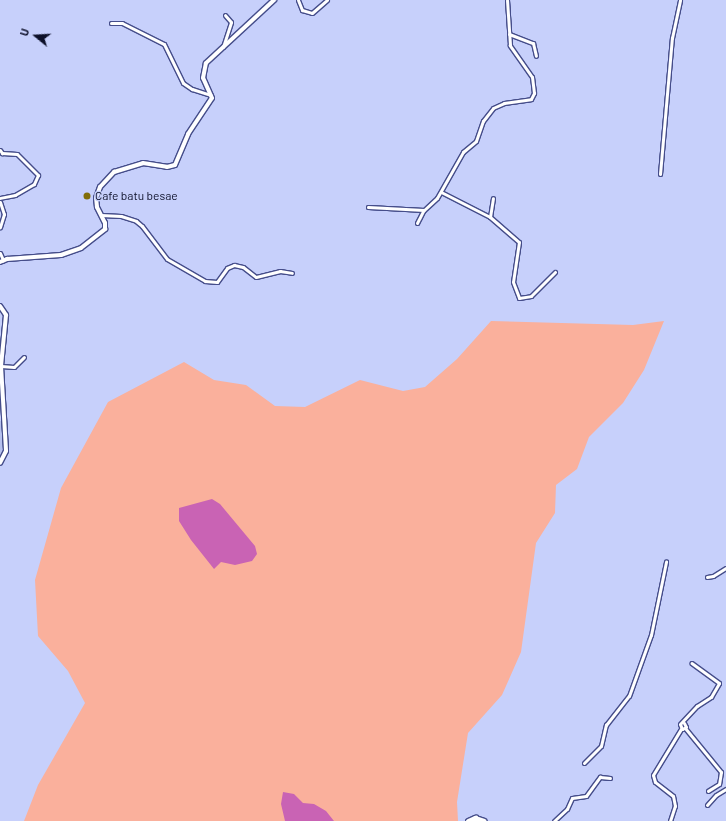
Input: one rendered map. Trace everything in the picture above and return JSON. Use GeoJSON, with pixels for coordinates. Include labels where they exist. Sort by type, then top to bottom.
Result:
{"type":"FeatureCollection","features":[{"type":"Feature","properties":{"kind":"main road"},"geometry":{"type":"LineString","coordinates":[[468,821],[475,818],[484,821]]}},
{"type":"Feature","properties":{"kind":"street"},"geometry":{"type":"LineString","coordinates":[[212,95],[202,72],[209,58],[274,0]]}},
{"type":"Feature","properties":{"kind":"street"},"geometry":{"type":"LineString","coordinates":[[298,0],[302,10],[310,13],[314,13],[327,0]]}},
{"type":"Feature","properties":{"kind":"street"},"geometry":{"type":"LineString","coordinates":[[417,223],[424,210],[441,192],[462,152],[476,141],[483,122],[493,108],[504,103],[531,99],[534,93],[532,77],[513,52],[509,34],[507,0]]}},
{"type":"Feature","properties":{"kind":"street"},"geometry":{"type":"LineString","coordinates":[[660,174],[671,45],[680,0]]}},
{"type":"Feature","properties":{"kind":"street"},"geometry":{"type":"LineString","coordinates":[[223,47],[231,22],[225,15]]}},
{"type":"Feature","properties":{"kind":"street"},"geometry":{"type":"LineString","coordinates":[[112,23],[122,23],[164,44],[183,82],[192,89],[212,95]]}},
{"type":"Feature","properties":{"kind":"street"},"geometry":{"type":"LineString","coordinates":[[509,34],[533,43],[536,56]]}},
{"type":"Feature","properties":{"kind":"street"},"geometry":{"type":"LineString","coordinates":[[0,253],[1,261],[61,255],[77,250],[105,229],[106,224],[101,215],[96,198],[103,183],[118,169],[137,164],[154,163],[169,167],[175,165],[188,134],[212,95]]}},
{"type":"Feature","properties":{"kind":"street"},"geometry":{"type":"LineString","coordinates":[[0,150],[2,153],[17,154],[38,174],[34,184],[0,200],[4,214],[0,227]]}},
{"type":"Feature","properties":{"kind":"street"},"geometry":{"type":"LineString","coordinates":[[441,192],[490,217],[519,242],[513,282],[519,298],[531,296],[555,272]]}},
{"type":"Feature","properties":{"kind":"street"},"geometry":{"type":"LineString","coordinates":[[490,217],[493,198]]}},
{"type":"Feature","properties":{"kind":"street"},"geometry":{"type":"LineString","coordinates":[[368,207],[424,210]]}},
{"type":"Feature","properties":{"kind":"street"},"geometry":{"type":"LineString","coordinates":[[101,215],[121,216],[136,221],[142,226],[167,259],[205,281],[217,282],[227,268],[234,265],[243,267],[256,277],[280,270],[292,273]]}},
{"type":"Feature","properties":{"kind":"street"},"geometry":{"type":"LineString","coordinates":[[0,306],[5,312],[6,322],[1,366],[6,451],[0,463]]}},
{"type":"Feature","properties":{"kind":"street"},"geometry":{"type":"LineString","coordinates":[[1,366],[14,367],[24,357]]}},
{"type":"Feature","properties":{"kind":"street"},"geometry":{"type":"LineString","coordinates":[[584,763],[602,746],[606,725],[628,696],[651,634],[666,562]]}},
{"type":"Feature","properties":{"kind":"street"},"geometry":{"type":"LineString","coordinates":[[707,577],[713,576],[726,568]]}},
{"type":"Feature","properties":{"kind":"street"},"geometry":{"type":"LineString","coordinates":[[670,821],[675,806],[673,796],[655,782],[653,775],[681,729],[680,724],[684,723],[697,706],[711,697],[719,682],[691,663]]}},
{"type":"Feature","properties":{"kind":"street"},"geometry":{"type":"LineString","coordinates":[[684,723],[685,728],[721,772],[719,784],[708,791]]}},
{"type":"Feature","properties":{"kind":"street"},"geometry":{"type":"LineString","coordinates":[[681,729],[685,728]]}},
{"type":"Feature","properties":{"kind":"street"},"geometry":{"type":"LineString","coordinates":[[721,772],[726,772]]}},
{"type":"Feature","properties":{"kind":"street"},"geometry":{"type":"LineString","coordinates":[[554,821],[567,809],[572,798],[586,796],[600,777],[610,778]]}},
{"type":"Feature","properties":{"kind":"street"},"geometry":{"type":"LineString","coordinates":[[707,805],[716,795],[726,789]]}},
{"type":"Feature","properties":{"kind":"shaded area"},"geometry":{"type":"Polygon","coordinates":[[[491,321],[633,325],[664,321],[644,370],[623,403],[589,437],[577,469],[556,485],[555,513],[536,543],[521,652],[502,695],[468,733],[457,802],[458,821],[24,821],[38,785],[85,703],[68,671],[38,636],[35,580],[61,488],[108,402],[184,362],[214,380],[246,385],[275,406],[305,407],[360,380],[403,391],[425,387],[457,359],[491,321]]]}},
{"type":"Feature","properties":{"kind":"shaded area"},"geometry":{"type":"Polygon","coordinates":[[[0,421],[5,421],[6,449],[0,458],[0,421]]]}},
{"type":"Feature","properties":{"kind":"shaded area"},"geometry":{"type":"Polygon","coordinates":[[[212,499],[220,504],[255,546],[257,554],[252,561],[235,565],[221,562],[214,569],[191,540],[179,521],[179,508],[212,499]]]}},
{"type":"Feature","properties":{"kind":"shaded area"},"geometry":{"type":"Polygon","coordinates":[[[283,792],[294,794],[303,803],[314,804],[326,811],[334,821],[285,821],[281,804],[283,792]]]}},
{"type":"Feature","properties":{"kind":"place","name":"Cafe batu besae"},"geometry":{"type":"Point","coordinates":[87,196]}}]}
